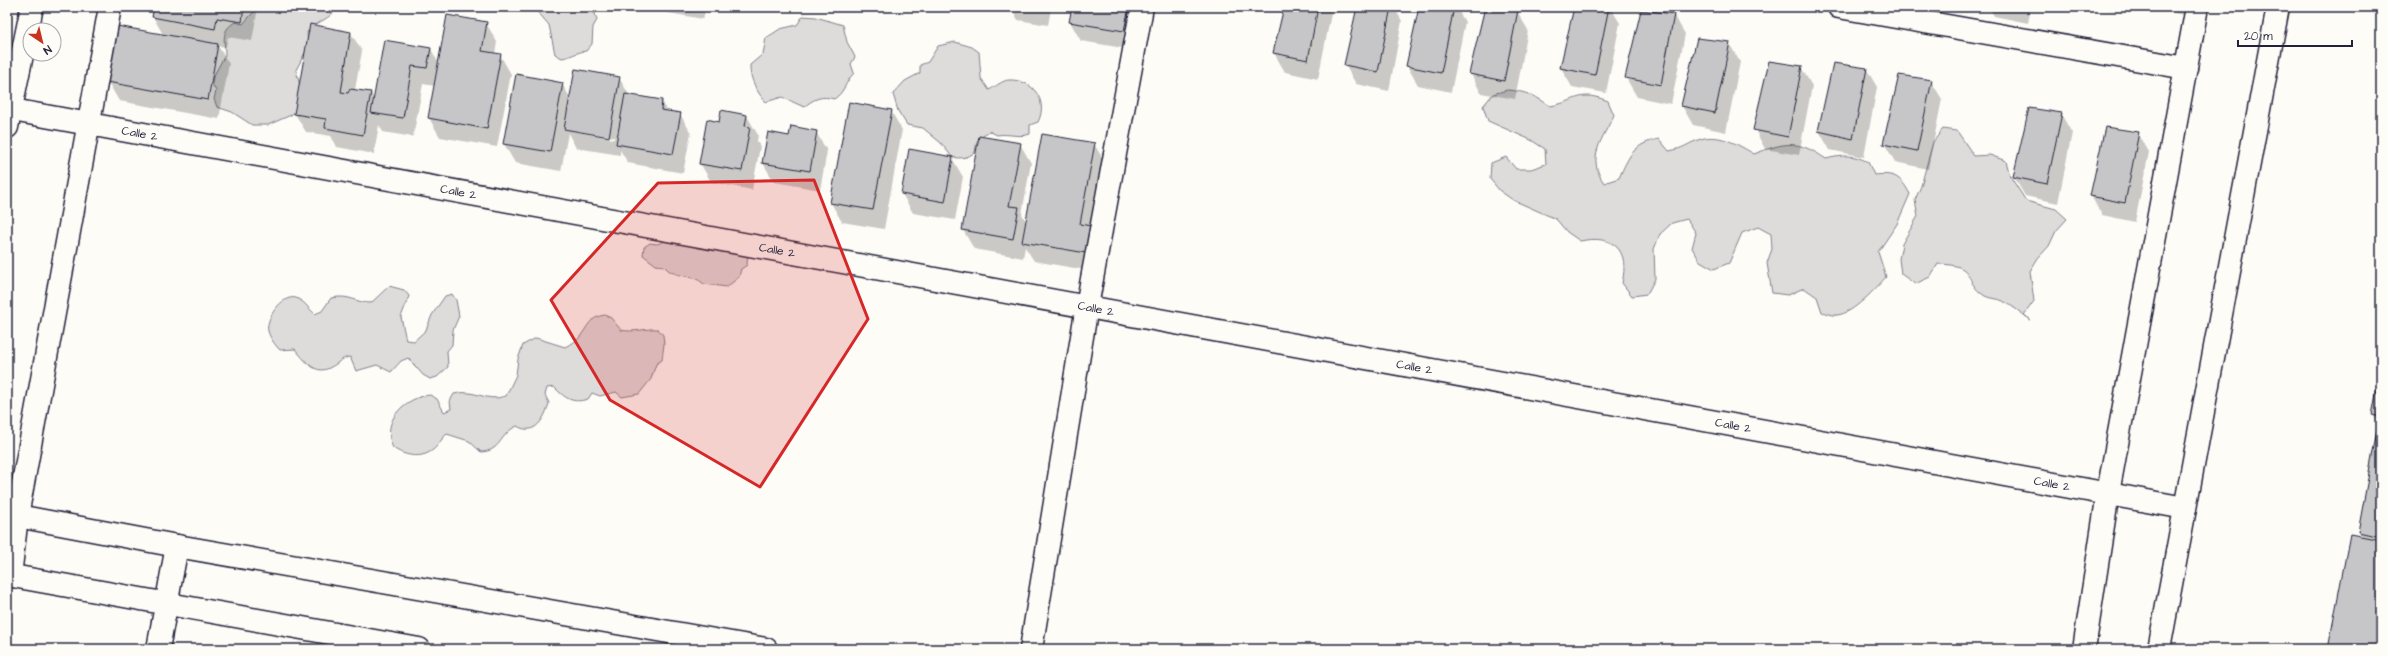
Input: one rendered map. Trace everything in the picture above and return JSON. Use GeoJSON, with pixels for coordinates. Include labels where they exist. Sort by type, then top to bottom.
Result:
{"type":"FeatureCollection","features":[{"type":"Feature","properties":{"kind":"street"},"geometry":{"type":"LineString","coordinates":[[8,115],[32,7]]}},
{"type":"Feature","properties":{"kind":"street"},"geometry":{"type":"LineString","coordinates":[[110,7],[89,124],[12,515],[8,575],[419,649]]}},
{"type":"Feature","properties":{"kind":"street"},"geometry":{"type":"LineString","coordinates":[[1031,649],[1087,306],[1142,7]]}},
{"type":"Feature","properties":{"kind":"street"},"geometry":{"type":"LineString","coordinates":[[1839,7],[2186,68]]}},
{"type":"Feature","properties":{"kind":"street"},"geometry":{"type":"LineString","coordinates":[[2084,649],[2108,493],[2197,7]]}},
{"type":"Feature","properties":{"kind":"street"},"geometry":{"type":"LineString","coordinates":[[2159,649],[2278,7]]}},
{"type":"Feature","properties":{"kind":"street","name":"Calle 2"},"geometry":{"type":"LineString","coordinates":[[8,115],[89,124],[2185,508]]}},
{"type":"Feature","properties":{"kind":"street"},"geometry":{"type":"LineString","coordinates":[[12,515],[178,546],[766,649]]}},
{"type":"Feature","properties":{"kind":"street"},"geometry":{"type":"LineString","coordinates":[[158,649],[178,546]]}},
{"type":"Feature","properties":{"kind":"highlighted area"},"geometry":{"type":"Polygon","coordinates":[[[814,180],[868,319],[760,487],[610,400],[551,300],[658,183],[814,180]]]}},
{"type":"Feature","properties":{"kind":"shaded area"},"geometry":{"type":"Polygon","coordinates":[[[258,7],[337,7],[331,15],[307,32],[308,47],[296,70],[300,86],[297,110],[291,115],[268,125],[252,125],[232,112],[217,107],[214,99],[216,91],[212,84],[213,77],[225,55],[224,37],[227,29],[235,22],[243,24],[258,7]]]}},
{"type":"Feature","properties":{"kind":"shaded area"},"geometry":{"type":"Polygon","coordinates":[[[537,7],[593,7],[597,20],[593,27],[592,44],[586,51],[562,58],[555,54],[549,25],[538,12],[537,7]]]}},
{"type":"Feature","properties":{"kind":"shaded area"},"geometry":{"type":"Polygon","coordinates":[[[803,16],[816,17],[843,25],[847,42],[855,57],[851,64],[854,73],[843,90],[834,99],[826,97],[818,98],[804,107],[782,97],[766,102],[754,85],[750,65],[763,54],[766,38],[780,29],[797,25],[803,16]]]}},
{"type":"Feature","properties":{"kind":"shaded area"},"geometry":{"type":"Polygon","coordinates":[[[955,42],[972,47],[979,52],[981,78],[989,90],[1002,82],[1009,80],[1025,83],[1036,92],[1040,99],[1041,114],[1038,122],[1030,125],[1030,134],[1022,136],[997,135],[989,131],[977,141],[975,152],[967,157],[958,158],[952,157],[941,143],[923,128],[907,125],[898,111],[893,94],[905,81],[920,73],[920,65],[928,62],[938,46],[955,42]]]}},
{"type":"Feature","properties":{"kind":"shaded area"},"geometry":{"type":"Polygon","coordinates":[[[1507,90],[1530,95],[1540,99],[1550,106],[1584,96],[1590,96],[1608,101],[1614,115],[1601,141],[1596,157],[1596,165],[1604,183],[1619,178],[1629,157],[1643,144],[1659,139],[1669,151],[1682,148],[1698,140],[1713,137],[1727,140],[1754,154],[1774,147],[1791,144],[1807,148],[1826,159],[1852,156],[1863,159],[1868,162],[1874,175],[1892,175],[1896,177],[1903,183],[1910,194],[1897,224],[1878,252],[1886,277],[1864,300],[1843,314],[1833,315],[1822,312],[1817,297],[1804,288],[1788,295],[1772,293],[1767,263],[1772,249],[1771,234],[1758,227],[1742,233],[1729,263],[1714,269],[1700,261],[1692,248],[1696,233],[1687,219],[1672,223],[1660,234],[1654,249],[1655,279],[1647,294],[1632,296],[1622,283],[1624,262],[1617,247],[1602,240],[1592,239],[1580,241],[1567,232],[1556,219],[1513,200],[1500,191],[1490,179],[1491,163],[1506,157],[1516,169],[1531,169],[1546,164],[1545,149],[1531,140],[1488,121],[1483,106],[1493,94],[1507,90]]]}},
{"type":"Feature","properties":{"kind":"shaded area"},"geometry":{"type":"Polygon","coordinates":[[[1943,129],[1957,131],[1974,156],[1990,155],[2006,161],[2010,176],[2026,201],[2056,209],[2067,219],[2056,231],[2049,246],[2038,258],[2030,271],[2034,301],[2024,315],[2031,320],[2003,301],[1985,296],[1973,285],[1968,275],[1960,267],[1938,264],[1930,277],[1915,284],[1901,274],[1899,259],[1902,244],[1918,216],[1915,200],[1921,186],[1933,142],[1943,129]]]}},
{"type":"Feature","properties":{"kind":"shaded area"},"geometry":{"type":"Polygon","coordinates":[[[671,239],[748,248],[747,265],[741,269],[739,277],[727,287],[704,284],[695,278],[678,275],[668,270],[664,266],[656,265],[643,255],[644,247],[650,243],[657,244],[671,239]]]}},
{"type":"Feature","properties":{"kind":"shaded area"},"geometry":{"type":"Polygon","coordinates":[[[389,286],[404,290],[409,296],[401,317],[406,340],[414,341],[426,330],[432,315],[445,296],[452,294],[456,300],[459,316],[453,330],[452,345],[447,351],[448,367],[437,377],[430,379],[423,375],[408,358],[401,361],[391,372],[377,365],[356,371],[350,357],[344,358],[325,370],[320,370],[310,366],[295,349],[280,350],[269,334],[269,320],[276,308],[285,300],[291,298],[299,299],[315,314],[322,311],[331,298],[343,297],[371,303],[389,286]]]}},
{"type":"Feature","properties":{"kind":"shaded area"},"geometry":{"type":"Polygon","coordinates":[[[605,315],[611,318],[621,330],[630,331],[658,329],[663,335],[664,344],[662,360],[656,364],[651,379],[639,394],[622,397],[616,392],[600,396],[592,393],[588,399],[577,401],[565,397],[554,387],[547,388],[545,395],[549,403],[542,420],[534,428],[523,429],[517,426],[511,429],[493,449],[488,451],[481,452],[469,441],[447,434],[442,438],[437,446],[421,455],[409,455],[393,448],[390,438],[392,420],[397,412],[412,400],[430,395],[437,399],[444,412],[451,409],[450,401],[454,394],[468,393],[492,398],[506,396],[516,375],[518,359],[523,345],[536,338],[565,347],[578,339],[592,320],[605,315]]]}},
{"type":"Feature","properties":{"kind":"building"},"geometry":{"type":"Polygon","coordinates":[[[154,7],[244,7],[242,22],[217,18],[215,29],[152,17],[154,7]]]}},
{"type":"Feature","properties":{"kind":"building"},"geometry":{"type":"Polygon","coordinates":[[[1072,7],[1129,7],[1124,31],[1069,22],[1072,7]]]}},
{"type":"Feature","properties":{"kind":"building"},"geometry":{"type":"Polygon","coordinates":[[[1284,7],[1318,7],[1308,60],[1273,53],[1284,7]]]}},
{"type":"Feature","properties":{"kind":"building"},"geometry":{"type":"Polygon","coordinates":[[[1357,7],[1391,7],[1378,72],[1344,65],[1357,7]]]}},
{"type":"Feature","properties":{"kind":"building"},"geometry":{"type":"Polygon","coordinates":[[[1419,7],[1454,7],[1441,73],[1406,66],[1419,7]]]}},
{"type":"Feature","properties":{"kind":"building"},"geometry":{"type":"Polygon","coordinates":[[[1485,7],[1518,10],[1504,81],[1469,74],[1485,7]]]}},
{"type":"Feature","properties":{"kind":"building"},"geometry":{"type":"Polygon","coordinates":[[[1574,7],[1609,7],[1595,75],[1560,68],[1574,7]]]}},
{"type":"Feature","properties":{"kind":"building"},"geometry":{"type":"Polygon","coordinates":[[[1641,10],[1674,14],[1661,85],[1625,78],[1641,10]]]}},
{"type":"Feature","properties":{"kind":"building"},"geometry":{"type":"Polygon","coordinates":[[[447,15],[487,22],[482,51],[501,54],[487,129],[428,118],[447,15]]]}},
{"type":"Feature","properties":{"kind":"building"},"geometry":{"type":"Polygon","coordinates":[[[310,24],[351,32],[341,92],[348,93],[350,89],[371,92],[363,135],[325,128],[326,119],[294,114],[310,24]]]}},
{"type":"Feature","properties":{"kind":"building"},"geometry":{"type":"Polygon","coordinates":[[[117,26],[218,44],[208,100],[107,82],[117,26]]]}},
{"type":"Feature","properties":{"kind":"building"},"geometry":{"type":"Polygon","coordinates":[[[1697,38],[1730,42],[1715,113],[1681,106],[1697,38]]]}},
{"type":"Feature","properties":{"kind":"building"},"geometry":{"type":"Polygon","coordinates":[[[384,40],[431,48],[427,68],[412,66],[403,118],[371,113],[384,40]]]}},
{"type":"Feature","properties":{"kind":"building"},"geometry":{"type":"Polygon","coordinates":[[[1769,61],[1802,66],[1788,137],[1753,130],[1769,61]]]}},
{"type":"Feature","properties":{"kind":"building"},"geometry":{"type":"Polygon","coordinates":[[[1833,63],[1867,68],[1853,139],[1818,131],[1833,63]]]}},
{"type":"Feature","properties":{"kind":"building"},"geometry":{"type":"Polygon","coordinates":[[[575,69],[620,77],[609,137],[564,129],[575,69]]]}},
{"type":"Feature","properties":{"kind":"building"},"geometry":{"type":"Polygon","coordinates":[[[516,74],[563,83],[550,152],[503,144],[516,74]]]}},
{"type":"Feature","properties":{"kind":"building"},"geometry":{"type":"Polygon","coordinates":[[[1899,75],[1932,80],[1917,151],[1883,144],[1899,75]]]}},
{"type":"Feature","properties":{"kind":"building"},"geometry":{"type":"Polygon","coordinates":[[[625,94],[662,100],[661,110],[681,113],[673,154],[616,144],[625,94]]]}},
{"type":"Feature","properties":{"kind":"building"},"geometry":{"type":"Polygon","coordinates":[[[849,102],[892,110],[873,210],[830,203],[849,102]]]}},
{"type":"Feature","properties":{"kind":"building"},"geometry":{"type":"Polygon","coordinates":[[[2029,108],[2062,113],[2047,184],[2013,177],[2029,108]]]}},
{"type":"Feature","properties":{"kind":"building"},"geometry":{"type":"Polygon","coordinates":[[[721,110],[747,115],[745,126],[750,127],[742,171],[699,164],[707,119],[719,122],[721,110]]]}},
{"type":"Feature","properties":{"kind":"building"},"geometry":{"type":"Polygon","coordinates":[[[791,126],[817,131],[810,171],[762,163],[768,132],[789,136],[791,126]]]}},
{"type":"Feature","properties":{"kind":"building"},"geometry":{"type":"Polygon","coordinates":[[[2105,127],[2139,132],[2125,203],[2090,196],[2105,127]]]}},
{"type":"Feature","properties":{"kind":"building"},"geometry":{"type":"Polygon","coordinates":[[[1042,134],[1095,143],[1080,224],[1091,226],[1086,253],[1022,242],[1042,134]]]}},
{"type":"Feature","properties":{"kind":"building"},"geometry":{"type":"Polygon","coordinates":[[[979,136],[1021,143],[1009,206],[1019,207],[1013,239],[962,230],[979,136]]]}},
{"type":"Feature","properties":{"kind":"building"},"geometry":{"type":"Polygon","coordinates":[[[909,149],[953,157],[945,202],[901,194],[909,149]]]}},
{"type":"Feature","properties":{"kind":"building"},"geometry":{"type":"Polygon","coordinates":[[[2381,368],[2381,417],[2372,415],[2381,368]]]}},
{"type":"Feature","properties":{"kind":"building"},"geometry":{"type":"Polygon","coordinates":[[[2377,430],[2381,430],[2381,537],[2358,532],[2377,430]]]}},
{"type":"Feature","properties":{"kind":"building"},"geometry":{"type":"Polygon","coordinates":[[[2350,534],[2381,540],[2381,649],[2328,649],[2350,534]]]}}]}
